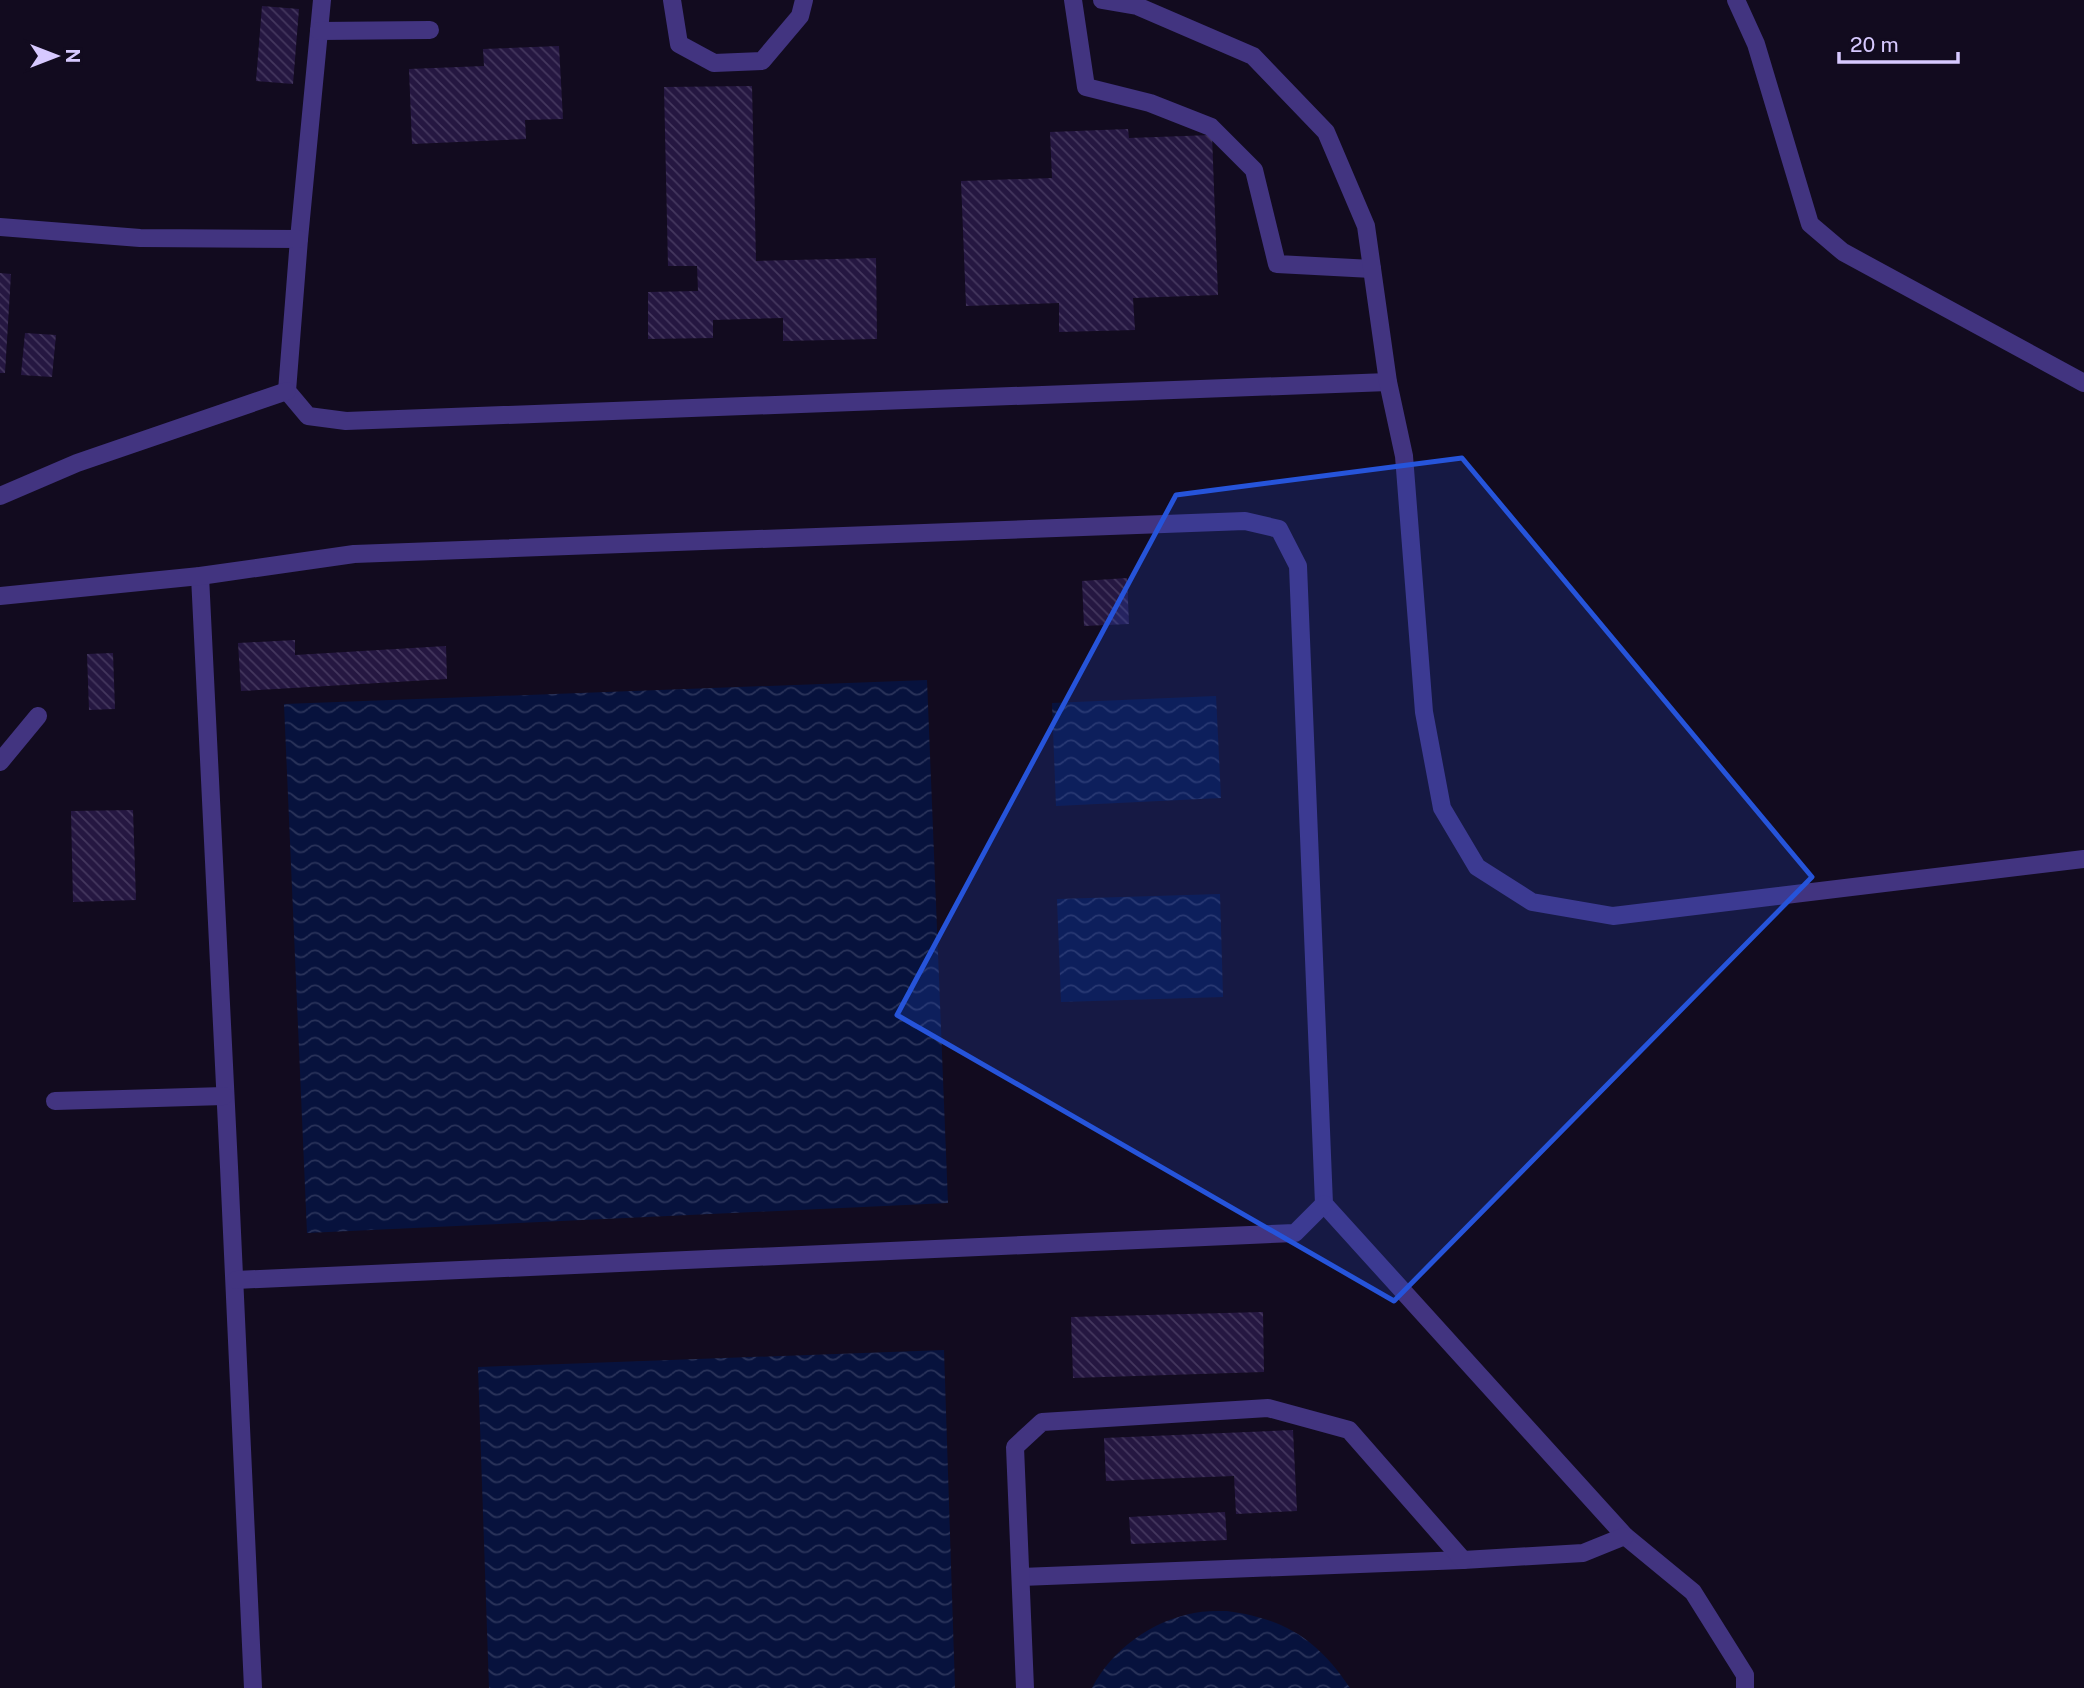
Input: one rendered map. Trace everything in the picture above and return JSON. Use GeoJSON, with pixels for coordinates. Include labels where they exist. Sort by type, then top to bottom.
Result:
{"type":"FeatureCollection","features":[{"type":"Feature","properties":{"kind":"lane"},"geometry":{"type":"LineString","coordinates":[[322,0],[287,391],[308,416],[346,421],[1388,382]]}},
{"type":"Feature","properties":{"kind":"lane"},"geometry":{"type":"LineString","coordinates":[[673,0],[679,44],[714,63],[762,61],[800,16],[804,0]]}},
{"type":"Feature","properties":{"kind":"lane"},"geometry":{"type":"LineString","coordinates":[[1073,0],[1086,88],[1150,103],[1211,127],[1254,170],[1277,264],[1372,269]]}},
{"type":"Feature","properties":{"kind":"lane"},"geometry":{"type":"LineString","coordinates":[[1102,0],[1137,6],[1253,56],[1326,132],[1366,226],[1388,382],[1404,456],[1426,726],[1441,808],[1477,867],[1532,902],[1614,916],[2084,859]]}},
{"type":"Feature","properties":{"kind":"lane"},"geometry":{"type":"LineString","coordinates":[[1736,0],[1756,44],[1810,224],[1843,252],[2084,383]]}},
{"type":"Feature","properties":{"kind":"lane"},"geometry":{"type":"LineString","coordinates":[[319,31],[430,30]]}},
{"type":"Feature","properties":{"kind":"lane"},"geometry":{"type":"LineString","coordinates":[[0,227],[140,238],[299,239]]}},
{"type":"Feature","properties":{"kind":"lane"},"geometry":{"type":"LineString","coordinates":[[0,496],[77,463],[287,391]]}},
{"type":"Feature","properties":{"kind":"lane"},"geometry":{"type":"LineString","coordinates":[[0,596],[200,576],[368,554],[1245,520],[1279,529],[1298,566],[1324,1204],[1625,1536],[1693,1592],[1745,1675],[1745,1688]]}},
{"type":"Feature","properties":{"kind":"lane"},"geometry":{"type":"LineString","coordinates":[[200,576],[224,1096],[236,1280],[253,1688]]}},
{"type":"Feature","properties":{"kind":"lane"},"geometry":{"type":"LineString","coordinates":[[0,762],[38,716]]}},
{"type":"Feature","properties":{"kind":"lane"},"geometry":{"type":"LineString","coordinates":[[55,1101],[224,1096]]}},
{"type":"Feature","properties":{"kind":"lane"},"geometry":{"type":"LineString","coordinates":[[236,1280],[1295,1233],[1324,1204]]}},
{"type":"Feature","properties":{"kind":"lane"},"geometry":{"type":"LineString","coordinates":[[1025,1688],[1015,1447],[1042,1422],[1268,1408],[1349,1430],[1463,1560]]}},
{"type":"Feature","properties":{"kind":"lane"},"geometry":{"type":"LineString","coordinates":[[1021,1577],[1583,1553],[1625,1536]]}},
{"type":"Feature","properties":{"kind":"highlighted area"},"geometry":{"type":"Polygon","coordinates":[[[1462,458],[1812,877],[1394,1301],[897,1015],[1176,495],[1462,458]]]}},
{"type":"Feature","properties":{"kind":"water"},"geometry":{"type":"Polygon","coordinates":[[[927,680],[948,1203],[307,1233],[284,704],[927,680]]]}},
{"type":"Feature","properties":{"kind":"water"},"geometry":{"type":"Polygon","coordinates":[[[1216,696],[1221,798],[1056,806],[1052,703],[1216,696]]]}},
{"type":"Feature","properties":{"kind":"water"},"geometry":{"type":"Polygon","coordinates":[[[1220,894],[1223,997],[1061,1002],[1057,899],[1220,894]]]}},
{"type":"Feature","properties":{"kind":"water"},"geometry":{"type":"Polygon","coordinates":[[[944,1350],[955,1688],[489,1688],[478,1367],[944,1350]]]}},
{"type":"Feature","properties":{"kind":"water"},"geometry":{"type":"Polygon","coordinates":[[[1227,1611],[1266,1620],[1298,1634],[1325,1656],[1350,1688],[1092,1688],[1110,1661],[1149,1630],[1194,1613],[1227,1611]]]}},
{"type":"Feature","properties":{"kind":"building"},"geometry":{"type":"Polygon","coordinates":[[[262,6],[299,9],[293,84],[256,81],[262,6]]]}},
{"type":"Feature","properties":{"kind":"building"},"geometry":{"type":"Polygon","coordinates":[[[559,46],[563,119],[525,120],[526,139],[412,144],[409,69],[484,66],[483,49],[559,46]]]}},
{"type":"Feature","properties":{"kind":"building"},"geometry":{"type":"Polygon","coordinates":[[[752,86],[756,261],[876,258],[877,339],[783,341],[783,318],[713,320],[713,338],[648,339],[648,292],[698,291],[697,266],[668,266],[664,87],[752,86]]]}},
{"type":"Feature","properties":{"kind":"building"},"geometry":{"type":"Polygon","coordinates":[[[1128,129],[1129,138],[1212,135],[1218,295],[1133,298],[1135,330],[1059,332],[1059,303],[966,306],[961,181],[1052,178],[1050,132],[1128,129]]]}},
{"type":"Feature","properties":{"kind":"building"},"geometry":{"type":"Polygon","coordinates":[[[0,273],[11,274],[5,373],[0,373],[0,273]]]}},
{"type":"Feature","properties":{"kind":"building"},"geometry":{"type":"Polygon","coordinates":[[[25,333],[56,335],[52,377],[21,375],[25,333]]]}},
{"type":"Feature","properties":{"kind":"building"},"geometry":{"type":"Polygon","coordinates":[[[1127,578],[1129,624],[1084,626],[1082,581],[1127,578]]]}},
{"type":"Feature","properties":{"kind":"building"},"geometry":{"type":"Polygon","coordinates":[[[295,640],[295,655],[446,646],[447,679],[241,691],[238,643],[295,640]]]}},
{"type":"Feature","properties":{"kind":"building"},"geometry":{"type":"Polygon","coordinates":[[[113,653],[115,709],[89,710],[87,654],[113,653]]]}},
{"type":"Feature","properties":{"kind":"building"},"geometry":{"type":"Polygon","coordinates":[[[133,810],[136,900],[73,902],[71,811],[133,810]]]}},
{"type":"Feature","properties":{"kind":"building"},"geometry":{"type":"Polygon","coordinates":[[[1263,1312],[1264,1372],[1073,1378],[1071,1317],[1263,1312]]]}},
{"type":"Feature","properties":{"kind":"building"},"geometry":{"type":"Polygon","coordinates":[[[1293,1430],[1297,1511],[1236,1514],[1234,1476],[1106,1481],[1104,1438],[1293,1430]]]}},
{"type":"Feature","properties":{"kind":"building"},"geometry":{"type":"Polygon","coordinates":[[[1225,1512],[1227,1540],[1131,1544],[1129,1517],[1225,1512]]]}}]}
